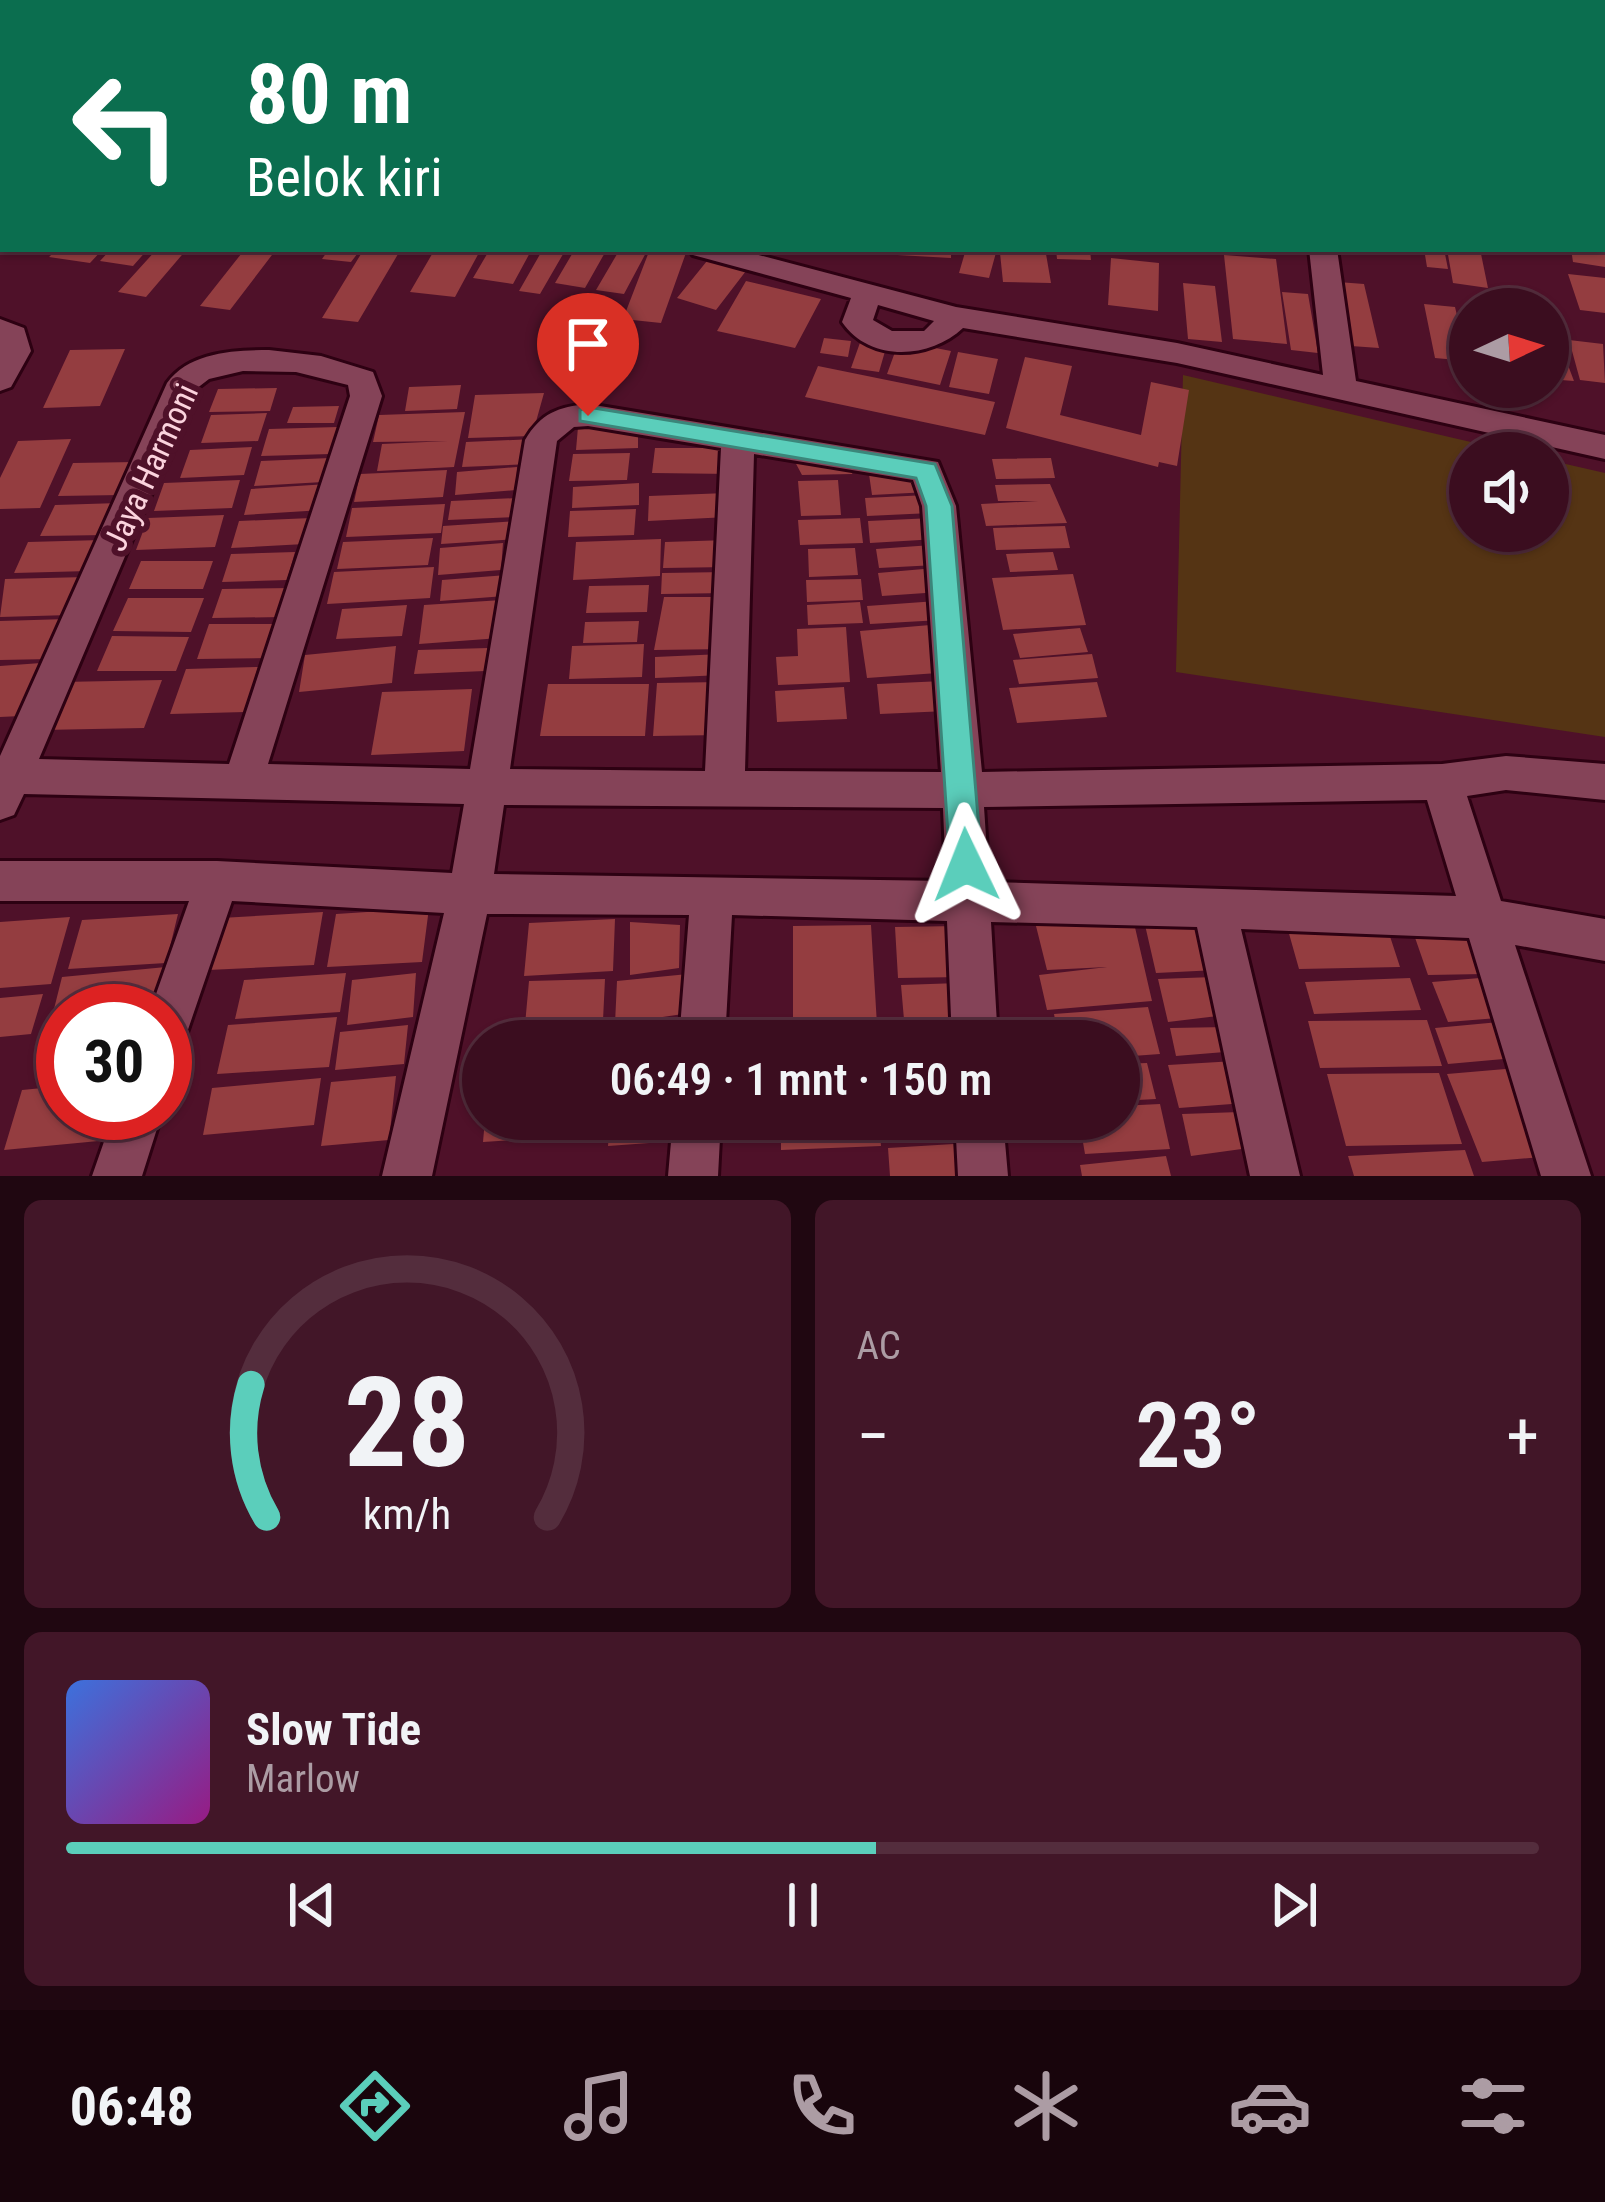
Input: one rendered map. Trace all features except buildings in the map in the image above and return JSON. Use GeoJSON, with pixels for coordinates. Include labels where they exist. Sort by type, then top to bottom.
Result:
{"type":"FeatureCollection","features":[{"type":"Feature","properties":{"kind":"street"},"geometry":{"type":"LineString","coordinates":[[713,252],[956,317],[1155,349],[1605,447]]}},
{"type":"Feature","properties":{"kind":"street"},"geometry":{"type":"LineString","coordinates":[[1323,252],[1340,390]]}},
{"type":"Feature","properties":{"kind":"street"},"geometry":{"type":"LineString","coordinates":[[0,329],[13,335],[16,351],[0,380]]}},
{"type":"Feature","properties":{"kind":"street","name":"Jaya Harmoni"},"geometry":{"type":"LineString","coordinates":[[5,784],[183,383],[194,371],[233,361],[343,370],[362,379],[366,396],[243,781]]}},
{"type":"Feature","properties":{"kind":"street"},"geometry":{"type":"LineString","coordinates":[[407,1176],[470,894],[542,440],[550,426],[588,416],[926,470],[939,506],[963,790],[974,1020]]}},
{"type":"Feature","properties":{"kind":"street"},"geometry":{"type":"LineString","coordinates":[[724,788],[738,437]]}},
{"type":"Feature","properties":{"kind":"street"},"geometry":{"type":"LineString","coordinates":[[5,784],[243,781],[963,790],[1442,782],[1506,773],[1605,782]]}},
{"type":"Feature","properties":{"kind":"street"},"geometry":{"type":"LineString","coordinates":[[1442,782],[1481,918],[1566,1176]]}},
{"type":"Feature","properties":{"kind":"street"},"geometry":{"type":"LineString","coordinates":[[0,881],[217,881],[470,894],[1214,907],[1481,918],[1605,940]]}},
{"type":"Feature","properties":{"kind":"street"},"geometry":{"type":"LineString","coordinates":[[182,984],[217,881]]}},
{"type":"Feature","properties":{"kind":"street"},"geometry":{"type":"LineString","coordinates":[[703,1020],[712,895]]}},
{"type":"Feature","properties":{"kind":"street"},"geometry":{"type":"LineString","coordinates":[[1214,907],[1275,1176]]}},
{"type":"Feature","properties":{"kind":"street"},"geometry":{"type":"LineString","coordinates":[[117,1176],[129,1140]]}},
{"type":"Feature","properties":{"kind":"street"},"geometry":{"type":"LineString","coordinates":[[693,1176],[696,1140]]}},
{"type":"Feature","properties":{"kind":"street"},"geometry":{"type":"LineString","coordinates":[[981,1140],[983,1176]]}},
{"type":"Feature","properties":{"kind":"shaded area"},"geometry":{"type":"Polygon","coordinates":[[[1183,375],[1449,437],[1449,552],[1569,552],[1569,465],[1605,473],[1605,737],[1176,672],[1183,375]]]}},
{"type":"Feature","properties":{"kind":"route"},"geometry":{"type":"LineString","coordinates":[[588,416],[926,470],[939,506],[966,865]]}}]}
